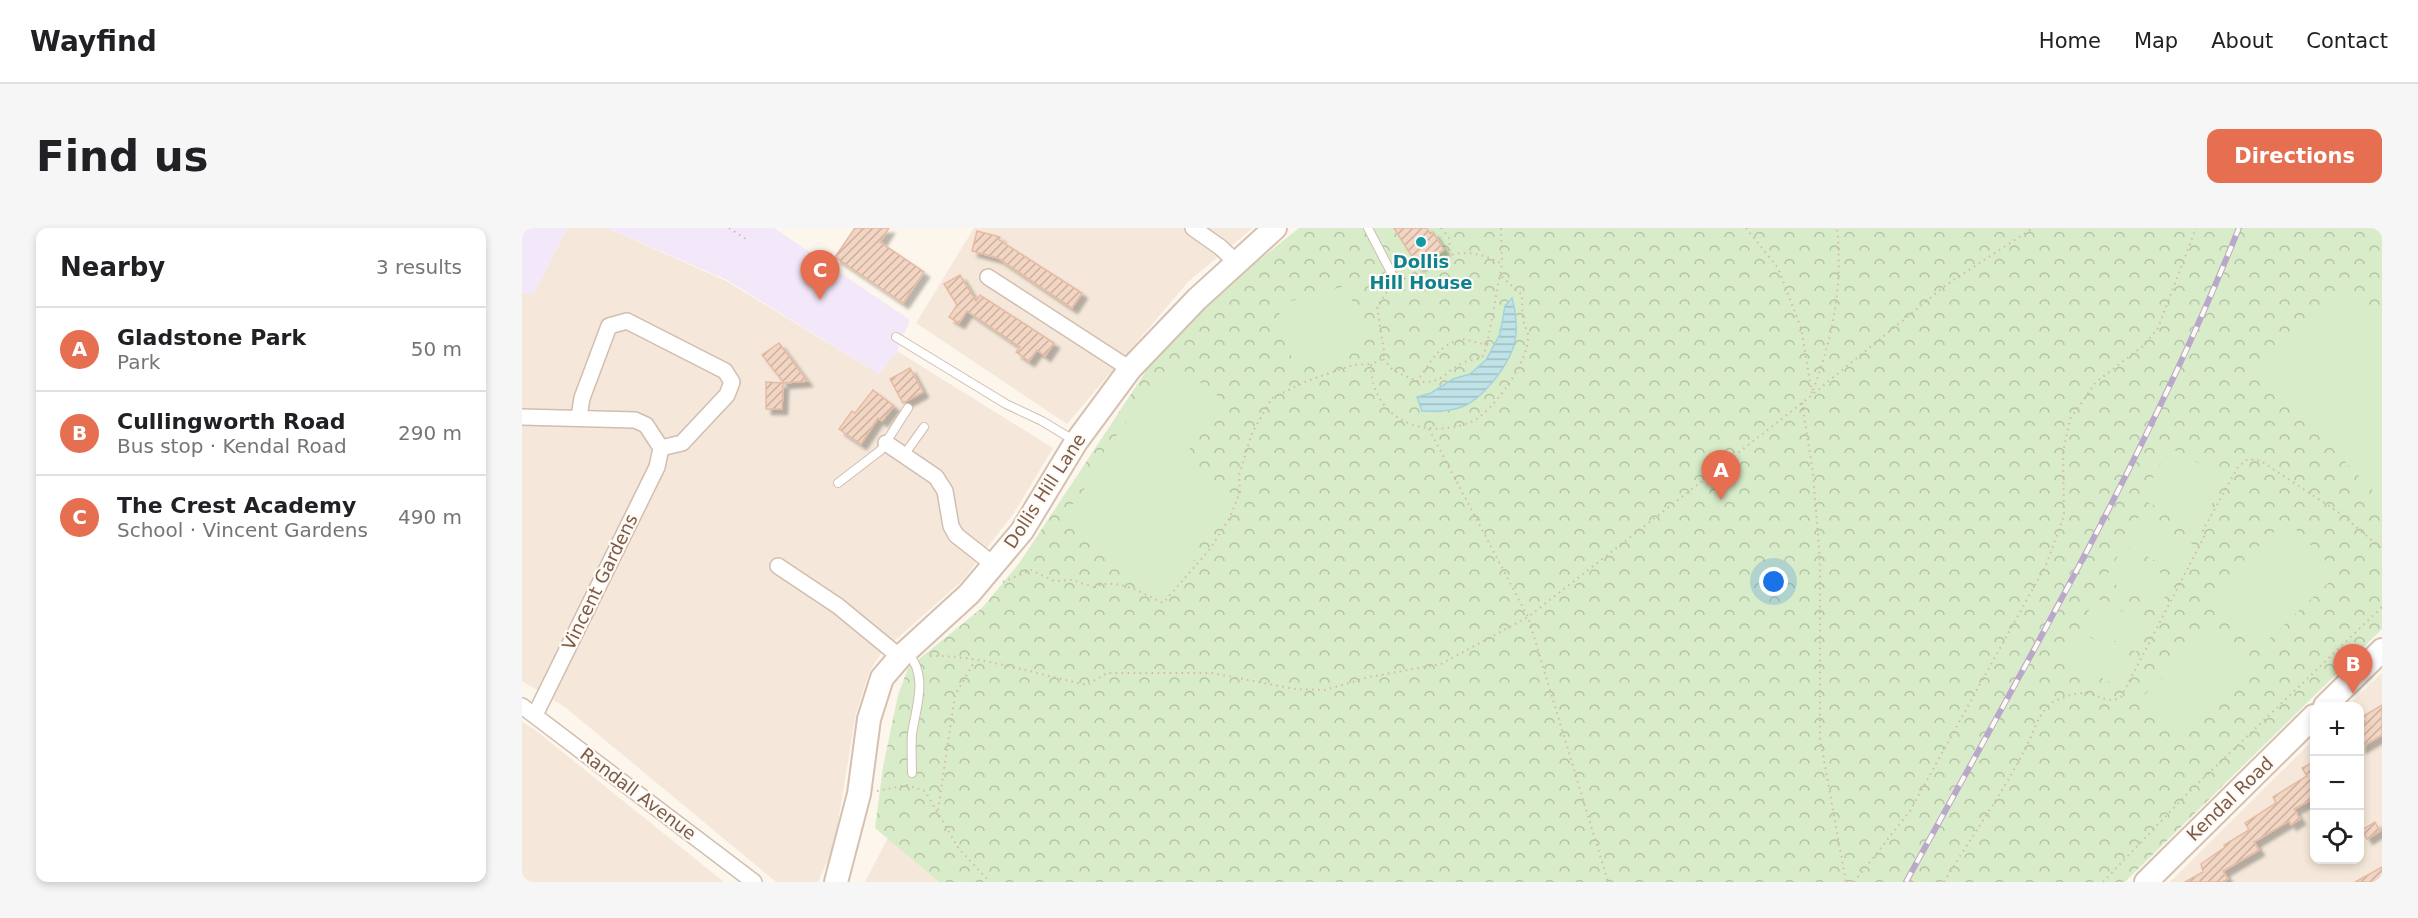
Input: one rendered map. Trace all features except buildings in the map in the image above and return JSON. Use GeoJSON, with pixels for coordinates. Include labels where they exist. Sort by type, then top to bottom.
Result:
{"type":"FeatureCollection","features":[{"type":"Feature","properties":{"kind":"street"},"geometry":{"type":"LineString","coordinates":[[1193,228],[1220,247],[1236,262]]}},
{"type":"Feature","properties":{"kind":"street","name":"Dollis Hill Lane"},"geometry":{"type":"LineString","coordinates":[[836,882],[859,794],[869,719],[882,678],[907,658],[969,594],[998,574],[1076,442],[1130,369],[1190,305],[1275,228]]}},
{"type":"Feature","properties":{"kind":"street"},"geometry":{"type":"LineString","coordinates":[[988,277],[1130,369]]}},
{"type":"Feature","properties":{"kind":"street"},"geometry":{"type":"LineString","coordinates":[[522,417],[634,420],[645,425],[661,448],[682,443],[727,394],[732,382],[725,371],[627,321],[609,326],[582,398],[579,417]]}},
{"type":"Feature","properties":{"kind":"street"},"geometry":{"type":"LineString","coordinates":[[886,443],[942,484],[951,526],[956,535],[998,574]]}},
{"type":"Feature","properties":{"kind":"street","name":"Vincent Gardens"},"geometry":{"type":"LineString","coordinates":[[528,710],[657,467],[661,448]]}},
{"type":"Feature","properties":{"kind":"street"},"geometry":{"type":"LineString","coordinates":[[778,566],[838,606],[907,658]]}},
{"type":"Feature","properties":{"kind":"street"},"geometry":{"type":"LineString","coordinates":[[2329,702],[2382,650]]}},
{"type":"Feature","properties":{"kind":"street","name":"Randall Avenue"},"geometry":{"type":"LineString","coordinates":[[528,710],[754,882]]}},
{"type":"Feature","properties":{"kind":"street","name":"Kendal Road"},"geometry":{"type":"LineString","coordinates":[[2146,882],[2310,720]]}},
{"type":"Feature","properties":{"kind":"lane"},"geometry":{"type":"LineString","coordinates":[[1368,228],[1394,278]]}},
{"type":"Feature","properties":{"kind":"lane"},"geometry":{"type":"LineString","coordinates":[[897,338],[1018,412],[1042,421],[1076,442]]}},
{"type":"Feature","properties":{"kind":"lane"},"geometry":{"type":"LineString","coordinates":[[838,483],[881,450],[908,408]]}},
{"type":"Feature","properties":{"kind":"lane"},"geometry":{"type":"LineString","coordinates":[[904,455],[924,427]]}},
{"type":"Feature","properties":{"kind":"lane"},"geometry":{"type":"LineString","coordinates":[[907,658],[921,689],[912,736],[912,773]]}},
{"type":"Feature","properties":{"kind":"path"},"geometry":{"type":"LineString","coordinates":[[729,228],[749,241]]}},
{"type":"Feature","properties":{"kind":"path"},"geometry":{"type":"LineString","coordinates":[[1441,228],[1449,238],[1450,253]]}},
{"type":"Feature","properties":{"kind":"path"},"geometry":{"type":"LineString","coordinates":[[1501,228],[1502,264],[1501,276],[1487,345],[1479,359],[1465,362],[1441,379],[1428,383],[1394,371],[1383,359],[1384,351],[1377,307],[1394,278],[1403,279],[1450,253],[1489,257],[1502,264]]}},
{"type":"Feature","properties":{"kind":"path"},"geometry":{"type":"LineString","coordinates":[[1746,228],[1778,268],[1801,328],[1812,393]]}},
{"type":"Feature","properties":{"kind":"path"},"geometry":{"type":"LineString","coordinates":[[1812,393],[1828,351],[1839,294],[1837,228]]}},
{"type":"Feature","properties":{"kind":"path"},"geometry":{"type":"LineString","coordinates":[[907,658],[947,656],[975,660],[1087,685],[1107,673],[1212,673],[1295,689],[1325,690],[1369,677],[1441,664],[1528,616],[1802,404],[1812,393],[1946,285],[2033,228]]}},
{"type":"Feature","properties":{"kind":"path"},"geometry":{"type":"LineString","coordinates":[[1854,882],[1910,811],[2046,565],[2064,516],[2063,452],[2070,419],[2096,382],[2143,346],[2158,328],[2196,228]]}},
{"type":"Feature","properties":{"kind":"path"},"geometry":{"type":"LineString","coordinates":[[1371,364],[1371,381],[1390,414],[1403,421],[1429,428],[1449,428],[1473,421],[1506,389],[1521,366],[1528,336],[1524,324],[1522,295],[1501,276]]}},
{"type":"Feature","properties":{"kind":"path"},"geometry":{"type":"LineString","coordinates":[[1417,381],[1438,350],[1448,343],[1463,339],[1487,345]]}},
{"type":"Feature","properties":{"kind":"path"},"geometry":{"type":"LineString","coordinates":[[998,574],[1031,570],[1054,581],[1072,580],[1094,587],[1106,582],[1123,585],[1163,603],[1210,549],[1230,517],[1240,492],[1239,475],[1252,433],[1272,398],[1307,381],[1353,365],[1371,364],[1383,359]]}},
{"type":"Feature","properties":{"kind":"path"},"geometry":{"type":"LineString","coordinates":[[1802,404],[1813,473],[1820,561],[1820,738],[1846,882]]}},
{"type":"Feature","properties":{"kind":"path"},"geometry":{"type":"LineString","coordinates":[[1429,428],[1528,616],[1608,882]]}},
{"type":"Feature","properties":{"kind":"path"},"geometry":{"type":"LineString","coordinates":[[1944,882],[1978,824],[2007,784],[2041,715],[2053,702],[2070,694],[2088,693],[2111,701],[2121,697],[2204,537],[2203,530],[2238,467],[2248,459],[2261,461],[2342,514],[2382,549]]}},
{"type":"Feature","properties":{"kind":"path"},"geometry":{"type":"LineString","coordinates":[[2103,882],[2188,793],[2382,607]]}},
{"type":"Feature","properties":{"kind":"path"},"geometry":{"type":"LineString","coordinates":[[938,812],[955,695],[975,660]]}},
{"type":"Feature","properties":{"kind":"path"},"geometry":{"type":"LineString","coordinates":[[859,794],[907,785],[925,791],[958,849],[990,882]]}},
{"type":"Feature","properties":{"kind":"shaded area"},"geometry":{"type":"Polygon","coordinates":[[[522,228],[567,228],[533,295],[522,293],[522,228]]]}},
{"type":"Feature","properties":{"kind":"shaded area"},"geometry":{"type":"Polygon","coordinates":[[[567,228],[607,228],[726,281],[879,374],[897,351],[1053,448],[1016,510],[963,580],[892,643],[879,656],[869,673],[856,713],[834,847],[818,882],[776,882],[565,707],[522,681],[522,293],[533,295],[567,228]]]}},
{"type":"Feature","properties":{"kind":"shaded area"},"geometry":{"type":"Polygon","coordinates":[[[607,228],[774,228],[910,320],[897,351],[879,374],[727,280],[607,228]]]}},
{"type":"Feature","properties":{"kind":"shaded area"},"geometry":{"type":"Polygon","coordinates":[[[974,228],[1253,228],[1189,281],[1067,424],[916,323],[974,228]]]}},
{"type":"Feature","properties":{"kind":"shaded area"},"geometry":{"type":"Polygon","coordinates":[[[2382,673],[2382,882],[2170,882],[2310,743],[2310,864],[2364,864],[2364,702],[2352,702],[2382,673]]]}},
{"type":"Feature","properties":{"kind":"shaded area"},"geometry":{"type":"Polygon","coordinates":[[[522,722],[534,729],[724,882],[522,882],[522,722]]]}},
{"type":"Feature","properties":{"kind":"shaded area"},"geometry":{"type":"Polygon","coordinates":[[[891,832],[946,882],[865,882],[891,832]]]}},
{"type":"Feature","properties":{"kind":"green space"},"geometry":{"type":"Polygon","coordinates":[[[1299,228],[2382,228],[2382,629],[2125,882],[939,882],[875,828],[883,767],[898,695],[908,668],[982,608],[1020,562],[1158,353],[1210,299],[1299,228]]]}},
{"type":"Feature","properties":{"kind":"green space"},"geometry":{"type":"Polygon","coordinates":[[[1348,285],[1365,349],[1295,369],[1277,305],[1348,285]]]}},
{"type":"Feature","properties":{"kind":"green space"},"geometry":{"type":"Polygon","coordinates":[[[2345,292],[2382,330],[2382,500],[2260,374],[2345,292]]]}},
{"type":"Feature","properties":{"kind":"green space"},"geometry":{"type":"Polygon","coordinates":[[[1172,361],[1227,403],[1184,456],[1236,497],[1197,546],[1202,550],[1162,600],[1063,517],[1100,468],[1095,464],[1172,361]]]}},
{"type":"Feature","properties":{"kind":"green space"},"geometry":{"type":"Polygon","coordinates":[[[2169,447],[2225,478],[2199,529],[2142,499],[2169,447]]]}},
{"type":"Feature","properties":{"kind":"green space"},"geometry":{"type":"Polygon","coordinates":[[[2139,517],[2194,545],[2178,573],[2124,544],[2139,517]]]}},
{"type":"Feature","properties":{"kind":"green space"},"geometry":{"type":"Polygon","coordinates":[[[2287,520],[2338,574],[2258,649],[2208,594],[2287,520]]]}},
{"type":"Feature","properties":{"kind":"green space"},"geometry":{"type":"Polygon","coordinates":[[[2120,552],[2174,580],[2159,608],[2105,579],[2120,552]]]}},
{"type":"Feature","properties":{"kind":"green space"},"geometry":{"type":"Polygon","coordinates":[[[2096,598],[2149,625],[2136,652],[2081,624],[2096,598]]]}},
{"type":"Feature","properties":{"kind":"green space"},"geometry":{"type":"Polygon","coordinates":[[[2215,627],[2253,668],[2179,738],[2142,697],[2215,627]]]}},
{"type":"Feature","properties":{"kind":"green space"},"geometry":{"type":"Polygon","coordinates":[[[2078,631],[2132,659],[2117,686],[2063,658],[2078,631]]]}},
{"type":"Feature","properties":{"kind":"water"},"geometry":{"type":"Polygon","coordinates":[[[1512,298],[1516,321],[1514,345],[1506,362],[1487,389],[1464,406],[1443,411],[1422,411],[1417,397],[1431,393],[1453,379],[1470,374],[1486,360],[1500,334],[1505,306],[1512,298]]]}},
{"type":"Feature","properties":{"kind":"railway"},"geometry":{"type":"LineString","coordinates":[[1906,882],[2039,641],[2124,478],[2165,396],[2239,228]]}},
{"type":"Feature","properties":{"kind":"place","name":"Dollis Hill House"},"geometry":{"type":"Point","coordinates":[1421,242]}},
{"type":"Feature","properties":{"kind":"place","name":"The Crest Academy"},"geometry":{"type":"Point","coordinates":[820,300]}},
{"type":"Feature","properties":{"kind":"place","name":"Gladstone Park"},"geometry":{"type":"Point","coordinates":[1721,500]}},
{"type":"Feature","properties":{"kind":"place","name":"Cullingworth Road"},"geometry":{"type":"Point","coordinates":[2353,694]}}]}
